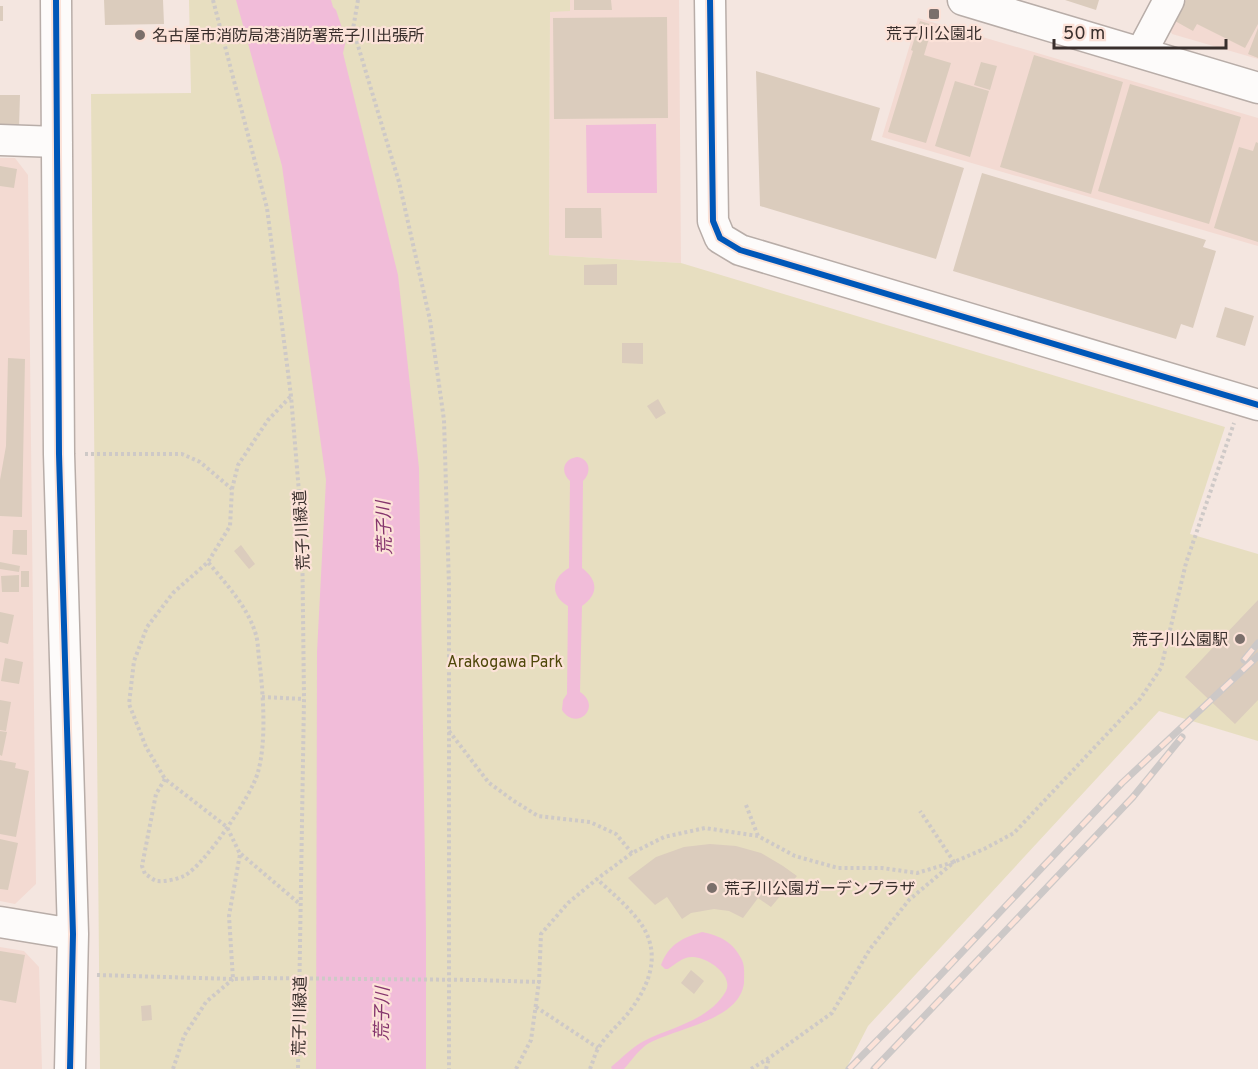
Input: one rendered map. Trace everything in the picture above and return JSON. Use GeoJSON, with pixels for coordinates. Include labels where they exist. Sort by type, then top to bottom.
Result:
{"type":"FeatureCollection","features":[{"type":"Feature","properties":{"kind":"street"},"geometry":{"type":"LineString","coordinates":[[56,0],[59,454],[73,934],[70,1069]]}},
{"type":"Feature","properties":{"kind":"street"},"geometry":{"type":"LineString","coordinates":[[710,0],[713,221],[720,238],[741,250],[1250,402]]}},
{"type":"Feature","properties":{"kind":"street"},"geometry":{"type":"LineString","coordinates":[[963,0],[1258,88]]}},
{"type":"Feature","properties":{"kind":"street"},"geometry":{"type":"LineString","coordinates":[[1141,54],[1168,0]]}},
{"type":"Feature","properties":{"kind":"street"},"geometry":{"type":"LineString","coordinates":[[0,140],[57,142]]}},
{"type":"Feature","properties":{"kind":"street"},"geometry":{"type":"LineString","coordinates":[[0,922],[73,934]]}},
{"type":"Feature","properties":{"kind":"path"},"geometry":{"type":"LineString","coordinates":[[358,0],[353,29],[399,182],[430,320],[444,420],[449,585],[449,1069]]}},
{"type":"Feature","properties":{"kind":"path"},"geometry":{"type":"LineString","coordinates":[[291,396],[268,420],[238,465],[232,489],[230,526],[208,562],[173,593],[147,627],[134,661],[129,704],[146,747],[165,779],[227,827],[240,854],[301,904]]}},
{"type":"Feature","properties":{"kind":"path"},"geometry":{"type":"LineString","coordinates":[[516,1069],[531,1040],[539,982],[541,934],[568,903],[597,879],[632,853],[664,837],[705,828],[758,836],[795,856],[838,868],[882,868],[917,873],[954,862],[1014,833],[1140,699],[1161,668],[1186,564],[1250,402]]}},
{"type":"Feature","properties":{"kind":"path"},"geometry":{"type":"LineString","coordinates":[[59,454],[182,454],[200,462],[232,489]]}},
{"type":"Feature","properties":{"kind":"path"},"geometry":{"type":"LineString","coordinates":[[165,779],[156,794],[142,866],[145,874],[156,880],[167,880],[185,875],[202,860],[252,788],[258,771],[262,742],[262,697],[256,635],[243,607],[208,562]]}},
{"type":"Feature","properties":{"kind":"path"},"geometry":{"type":"LineString","coordinates":[[262,697],[304,699]]}},
{"type":"Feature","properties":{"kind":"path"},"geometry":{"type":"LineString","coordinates":[[449,731],[489,783],[537,816],[590,822],[616,834],[632,853]]}},
{"type":"Feature","properties":{"kind":"path"},"geometry":{"type":"LineString","coordinates":[[747,805],[758,836]]}},
{"type":"Feature","properties":{"kind":"path"},"geometry":{"type":"LineString","coordinates":[[920,811],[954,862]]}},
{"type":"Feature","properties":{"kind":"path"},"geometry":{"type":"LineString","coordinates":[[233,979],[229,916],[240,854]]}},
{"type":"Feature","properties":{"kind":"path"},"geometry":{"type":"LineString","coordinates":[[751,1069],[832,1013],[870,949],[909,900],[954,862]]}},
{"type":"Feature","properties":{"kind":"path"},"geometry":{"type":"LineString","coordinates":[[590,1069],[598,1048],[645,990],[651,971],[652,955],[647,934],[636,916],[597,879]]}},
{"type":"Feature","properties":{"kind":"path"},"geometry":{"type":"LineString","coordinates":[[73,974],[233,979],[539,982]]}},
{"type":"Feature","properties":{"kind":"path"},"geometry":{"type":"LineString","coordinates":[[173,1069],[184,1036],[206,1002],[233,979]]}},
{"type":"Feature","properties":{"kind":"path"},"geometry":{"type":"LineString","coordinates":[[536,1007],[598,1048]]}},
{"type":"Feature","properties":{"kind":"path"},"geometry":{"type":"LineString","coordinates":[[766,1069],[769,1058]]}},
{"type":"Feature","properties":{"kind":"shaded area"},"geometry":{"type":"Polygon","coordinates":[[[570,0],[679,0],[681,263],[549,255],[550,11],[570,11],[570,0]]]}},
{"type":"Feature","properties":{"kind":"shaded area"},"geometry":{"type":"Polygon","coordinates":[[[1177,0],[1258,0],[1258,59],[1172,34],[1166,22],[1177,0]]]}},
{"type":"Feature","properties":{"kind":"shaded area"},"geometry":{"type":"Polygon","coordinates":[[[918,18],[1258,118],[1258,246],[882,137],[918,18]]]}},
{"type":"Feature","properties":{"kind":"shaded area"},"geometry":{"type":"Polygon","coordinates":[[[0,158],[15,158],[28,175],[36,884],[15,904],[0,901],[0,158]]]}},
{"type":"Feature","properties":{"kind":"shaded area"},"geometry":{"type":"Polygon","coordinates":[[[0,947],[24,951],[39,967],[42,1069],[0,1069],[0,947]]]}},
{"type":"Feature","properties":{"kind":"green space","name":"Arakogawa Park"},"geometry":{"type":"Polygon","coordinates":[[[189,0],[570,0],[570,11],[550,12],[549,255],[681,263],[1225,427],[1190,534],[1258,554],[1258,741],[1159,711],[868,1026],[846,1069],[100,1069],[91,94],[191,93],[189,0]]]}},
{"type":"Feature","properties":{"kind":"water","name":"荒子川"},"geometry":{"type":"Polygon","coordinates":[[[236,0],[331,0],[346,40],[343,53],[398,275],[419,468],[426,1069],[316,1069],[317,652],[326,480],[282,166],[236,0]]]}},
{"type":"Feature","properties":{"kind":"water"},"geometry":{"type":"Polygon","coordinates":[[[656,124],[657,193],[587,193],[586,125],[656,124]]]}},
{"type":"Feature","properties":{"kind":"water"},"geometry":{"type":"Polygon","coordinates":[[[577,457],[585,460],[588,466],[588,474],[583,481],[582,568],[594,582],[594,592],[582,606],[580,692],[589,704],[585,715],[574,719],[562,710],[563,700],[567,694],[568,606],[558,597],[555,587],[559,577],[569,568],[570,481],[565,474],[564,466],[569,460],[577,457]]]}},
{"type":"Feature","properties":{"kind":"water"},"geometry":{"type":"Polygon","coordinates":[[[702,932],[726,941],[738,954],[744,971],[744,983],[739,996],[730,1007],[718,1015],[646,1045],[624,1069],[612,1069],[611,1067],[640,1044],[710,1010],[726,991],[726,979],[722,973],[704,960],[688,957],[668,969],[661,965],[672,947],[702,932]]]}},
{"type":"Feature","properties":{"kind":"building"},"geometry":{"type":"Polygon","coordinates":[[[104,0],[163,0],[164,24],[105,25],[104,0]]]}},
{"type":"Feature","properties":{"kind":"building"},"geometry":{"type":"Polygon","coordinates":[[[574,0],[611,0],[612,10],[574,10],[574,0]]]}},
{"type":"Feature","properties":{"kind":"building"},"geometry":{"type":"Polygon","coordinates":[[[1065,0],[1099,0],[1096,10],[1065,0]]]}},
{"type":"Feature","properties":{"kind":"building"},"geometry":{"type":"Polygon","coordinates":[[[1186,0],[1258,0],[1258,24],[1245,48],[1197,24],[1193,31],[1175,21],[1186,0]]]}},
{"type":"Feature","properties":{"kind":"building"},"geometry":{"type":"Polygon","coordinates":[[[0,6],[3,6],[3,21],[0,21],[0,6]]]}},
{"type":"Feature","properties":{"kind":"building"},"geometry":{"type":"Polygon","coordinates":[[[667,17],[668,118],[554,119],[553,18],[667,17]]]}},
{"type":"Feature","properties":{"kind":"building"},"geometry":{"type":"Polygon","coordinates":[[[920,21],[933,25],[924,55],[951,63],[926,143],[888,132],[920,21]]]}},
{"type":"Feature","properties":{"kind":"building"},"geometry":{"type":"Polygon","coordinates":[[[1258,28],[1258,58],[1248,54],[1258,28]]]}},
{"type":"Feature","properties":{"kind":"building"},"geometry":{"type":"Polygon","coordinates":[[[1034,55],[1123,82],[1091,194],[1000,167],[1034,55]]]}},
{"type":"Feature","properties":{"kind":"building"},"geometry":{"type":"Polygon","coordinates":[[[981,62],[997,66],[990,90],[974,85],[981,62]]]}},
{"type":"Feature","properties":{"kind":"building"},"geometry":{"type":"Polygon","coordinates":[[[756,71],[880,108],[871,140],[964,168],[936,259],[760,206],[756,71]]]}},
{"type":"Feature","properties":{"kind":"building"},"geometry":{"type":"Polygon","coordinates":[[[955,81],[989,91],[970,157],[935,146],[955,81]]]}},
{"type":"Feature","properties":{"kind":"building"},"geometry":{"type":"Polygon","coordinates":[[[1130,84],[1241,117],[1209,224],[1098,191],[1130,84]]]}},
{"type":"Feature","properties":{"kind":"building"},"geometry":{"type":"Polygon","coordinates":[[[0,95],[20,95],[19,128],[0,127],[0,95]]]}},
{"type":"Feature","properties":{"kind":"building"},"geometry":{"type":"Polygon","coordinates":[[[1256,142],[1258,143],[1258,242],[1214,228],[1239,147],[1253,151],[1256,142]]]}},
{"type":"Feature","properties":{"kind":"building"},"geometry":{"type":"Polygon","coordinates":[[[0,166],[17,169],[14,188],[0,186],[0,166]]]}},
{"type":"Feature","properties":{"kind":"building"},"geometry":{"type":"Polygon","coordinates":[[[982,173],[1206,240],[1203,247],[1216,251],[1193,328],[1181,324],[1176,339],[953,271],[982,173]]]}},
{"type":"Feature","properties":{"kind":"building"},"geometry":{"type":"Polygon","coordinates":[[[565,208],[601,208],[602,238],[565,238],[565,208]]]}},
{"type":"Feature","properties":{"kind":"building"},"geometry":{"type":"Polygon","coordinates":[[[617,264],[617,285],[584,285],[584,265],[617,264]]]}},
{"type":"Feature","properties":{"kind":"building"},"geometry":{"type":"Polygon","coordinates":[[[1225,307],[1254,316],[1245,346],[1216,337],[1225,307]]]}},
{"type":"Feature","properties":{"kind":"building"},"geometry":{"type":"Polygon","coordinates":[[[622,343],[643,343],[643,364],[622,363],[622,343]]]}},
{"type":"Feature","properties":{"kind":"building"},"geometry":{"type":"Polygon","coordinates":[[[8,358],[25,359],[22,517],[0,516],[0,480],[6,446],[8,358]]]}},
{"type":"Feature","properties":{"kind":"building"},"geometry":{"type":"Polygon","coordinates":[[[658,399],[666,413],[656,419],[647,406],[658,399]]]}},
{"type":"Feature","properties":{"kind":"building"},"geometry":{"type":"Polygon","coordinates":[[[13,530],[27,530],[27,555],[12,554],[13,530]]]}},
{"type":"Feature","properties":{"kind":"building"},"geometry":{"type":"Polygon","coordinates":[[[241,545],[255,564],[249,569],[234,551],[241,545]]]}},
{"type":"Feature","properties":{"kind":"building"},"geometry":{"type":"Polygon","coordinates":[[[0,562],[20,566],[19,572],[0,569],[0,562]]]}},
{"type":"Feature","properties":{"kind":"building"},"geometry":{"type":"Polygon","coordinates":[[[21,571],[29,571],[29,587],[21,587],[21,571]]]}},
{"type":"Feature","properties":{"kind":"building"},"geometry":{"type":"Polygon","coordinates":[[[19,575],[19,592],[2,592],[1,576],[19,575]]]}},
{"type":"Feature","properties":{"kind":"building","name":"荒子川公園駅"},"geometry":{"type":"Polygon","coordinates":[[[1258,600],[1258,700],[1235,724],[1185,677],[1258,600]]]}},
{"type":"Feature","properties":{"kind":"building"},"geometry":{"type":"Polygon","coordinates":[[[0,612],[14,615],[8,644],[0,642],[0,612]]]}},
{"type":"Feature","properties":{"kind":"building"},"geometry":{"type":"Polygon","coordinates":[[[5,658],[23,662],[19,684],[1,681],[5,658]]]}},
{"type":"Feature","properties":{"kind":"building"},"geometry":{"type":"Polygon","coordinates":[[[0,700],[11,702],[6,731],[0,730],[0,700]]]}},
{"type":"Feature","properties":{"kind":"building"},"geometry":{"type":"Polygon","coordinates":[[[0,731],[7,732],[2,756],[0,755],[0,731]]]}},
{"type":"Feature","properties":{"kind":"building"},"geometry":{"type":"Polygon","coordinates":[[[0,760],[16,763],[15,768],[29,771],[16,837],[0,834],[0,760]]]}},
{"type":"Feature","properties":{"kind":"building"},"geometry":{"type":"Polygon","coordinates":[[[0,839],[18,843],[8,890],[0,889],[0,839]]]}},
{"type":"Feature","properties":{"kind":"building","name":"荒子川公園ガーデンプラザ"},"geometry":{"type":"Polygon","coordinates":[[[710,844],[736,846],[761,853],[797,876],[771,907],[758,898],[743,918],[729,911],[714,909],[691,913],[682,919],[667,897],[655,905],[628,878],[656,857],[684,847],[710,844]]]}},
{"type":"Feature","properties":{"kind":"building"},"geometry":{"type":"Polygon","coordinates":[[[0,951],[25,955],[16,1003],[0,1000],[0,951]]]}},
{"type":"Feature","properties":{"kind":"building"},"geometry":{"type":"Polygon","coordinates":[[[691,970],[704,981],[694,994],[681,983],[691,970]]]}},
{"type":"Feature","properties":{"kind":"building"},"geometry":{"type":"Polygon","coordinates":[[[151,1005],[152,1020],[142,1021],[141,1006],[151,1005]]]}},
{"type":"Feature","properties":{"kind":"railway"},"geometry":{"type":"LineString","coordinates":[[1244,660],[1258,643]]}},
{"type":"Feature","properties":{"kind":"railway"},"geometry":{"type":"LineString","coordinates":[[849,1069],[1122,783],[1258,656]]}},
{"type":"Feature","properties":{"kind":"railway"},"geometry":{"type":"LineString","coordinates":[[874,1069],[1133,797],[1182,737]]}},
{"type":"Feature","properties":{"kind":"cycle path"},"geometry":{"type":"LineString","coordinates":[[56,0],[59,454],[73,934],[70,1069]]}},
{"type":"Feature","properties":{"kind":"cycle path"},"geometry":{"type":"LineString","coordinates":[[710,0],[713,221],[720,238],[740,250],[1258,405]]}},
{"type":"Feature","properties":{"kind":"place","name":"荒子川公園北"},"geometry":{"type":"Point","coordinates":[934,14]}},
{"type":"Feature","properties":{"kind":"place","name":"名古屋市消防局港消防署荒子川出張所"},"geometry":{"type":"Point","coordinates":[140,35]}},
{"type":"Feature","properties":{"kind":"place","name":"荒子川公園駅"},"geometry":{"type":"Point","coordinates":[1240,639]}},
{"type":"Feature","properties":{"kind":"place","name":"荒子川公園ガーデンプラザ"},"geometry":{"type":"Point","coordinates":[712,888]}}]}
